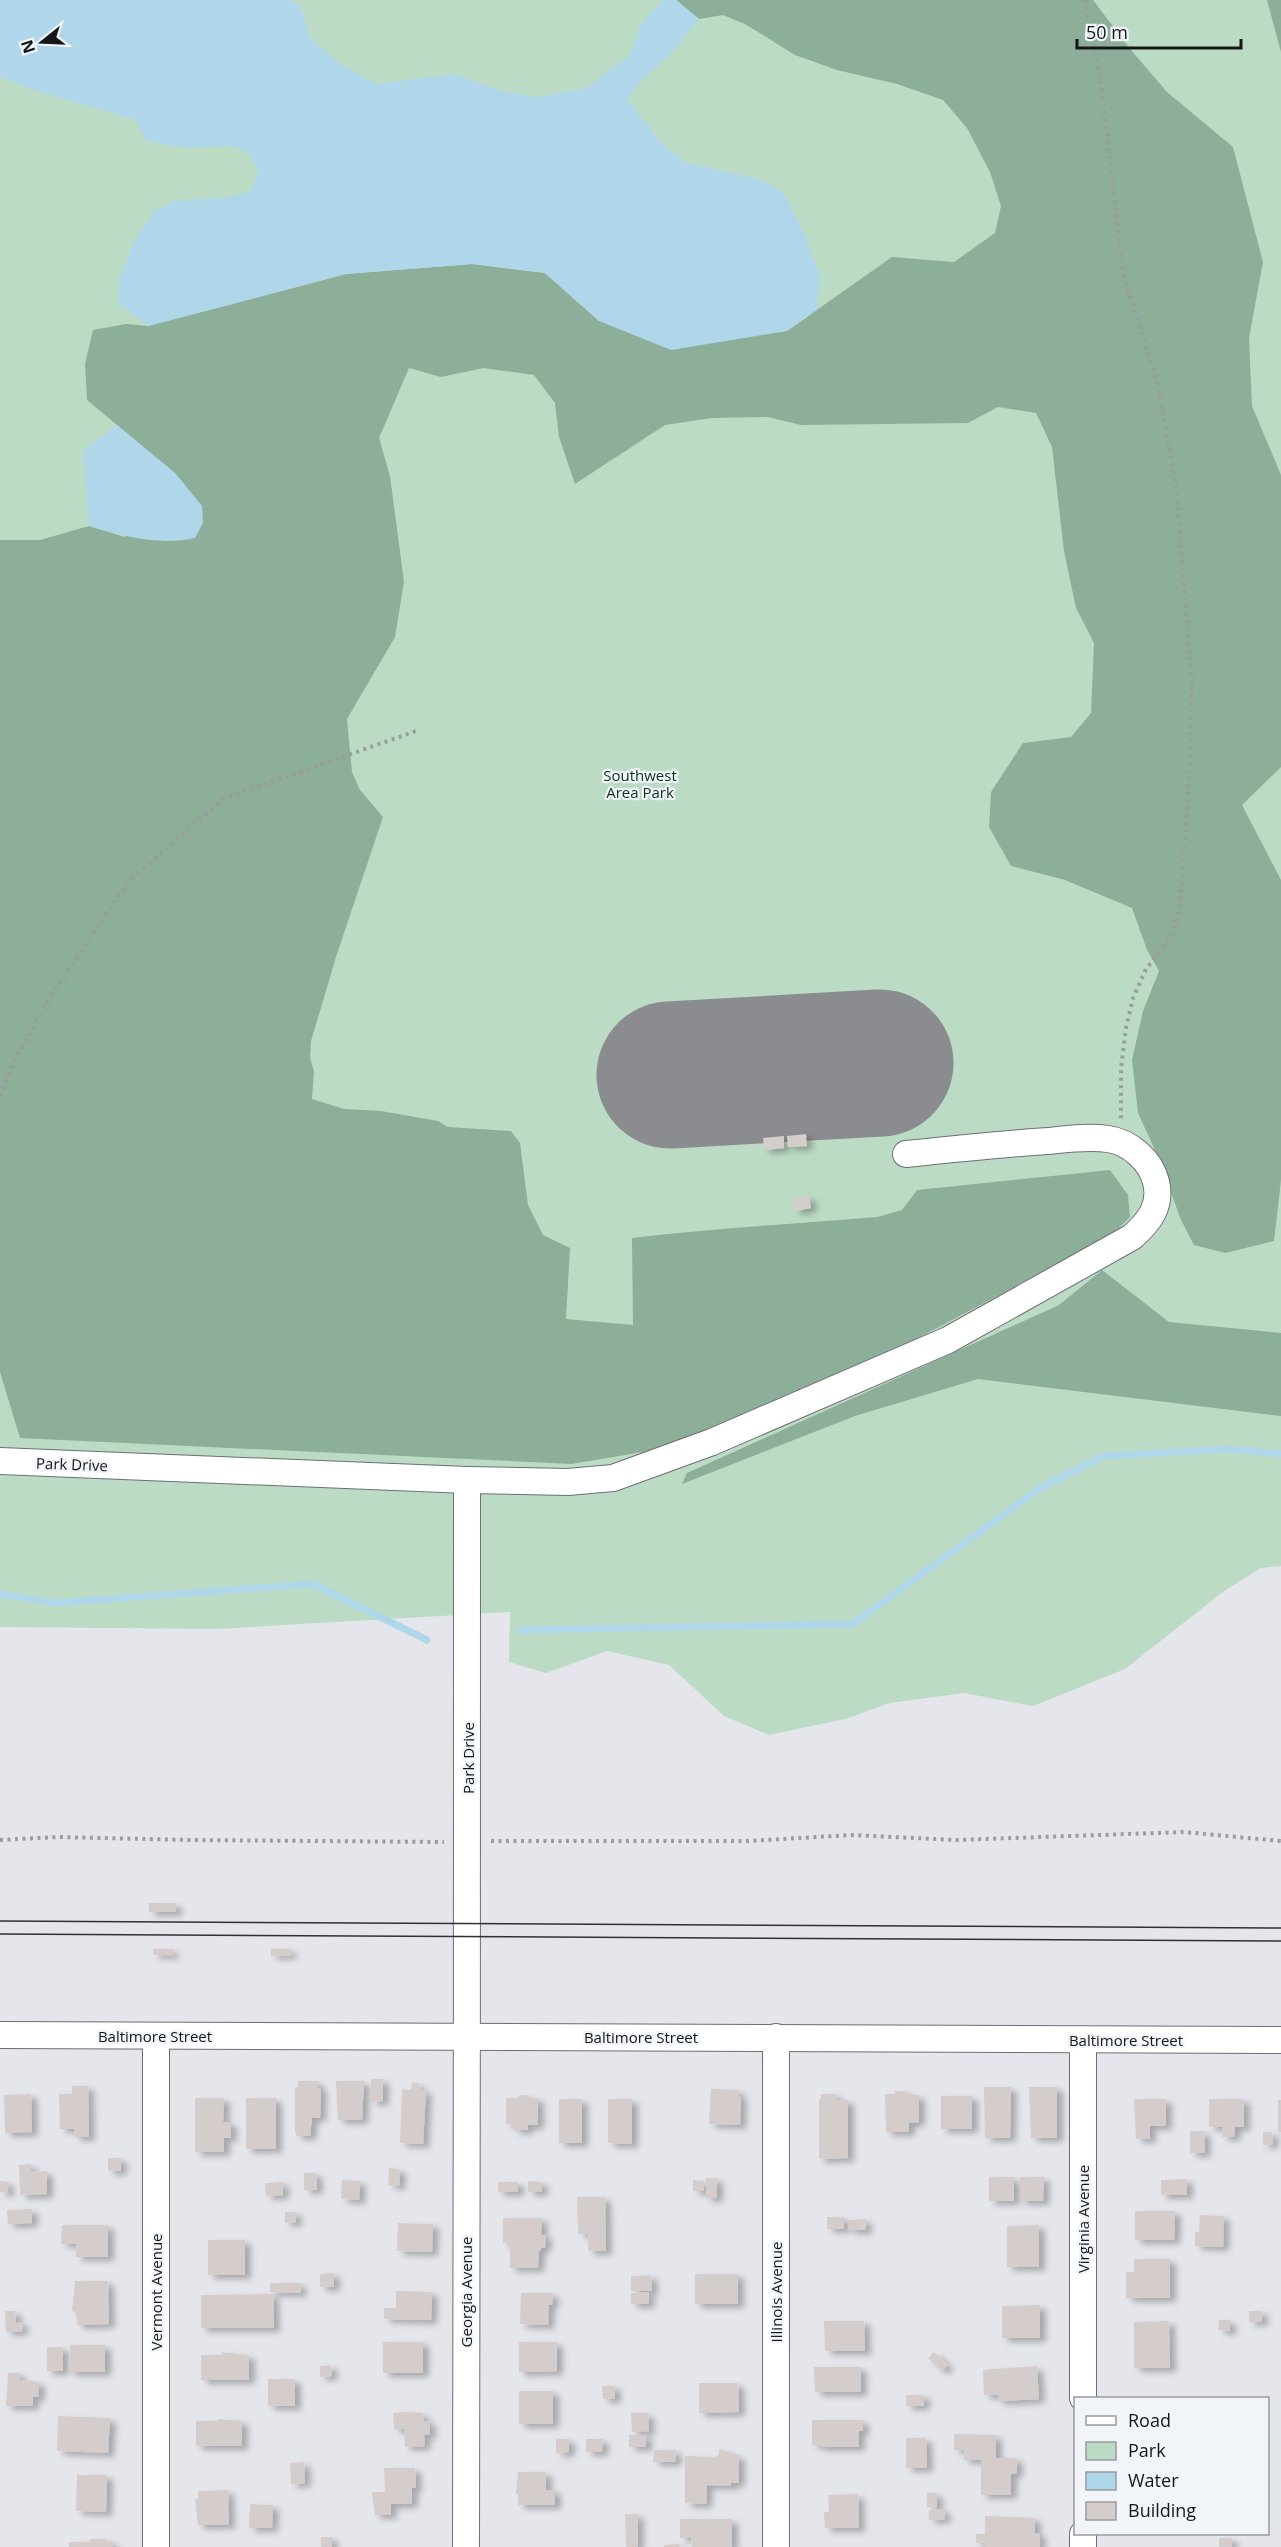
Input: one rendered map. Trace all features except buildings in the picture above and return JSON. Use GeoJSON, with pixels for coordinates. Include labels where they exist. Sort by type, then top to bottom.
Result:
{"type":"FeatureCollection","features":[{"type":"Feature","properties":{"kind":"street"},"geometry":{"type":"LineString","coordinates":[[906,1154],[1077,1139],[1108,1139],[1122,1144]]}},
{"type":"Feature","properties":{"kind":"street","name":"Park Drive"},"geometry":{"type":"LineString","coordinates":[[0,1461],[467,1480],[568,1482],[613,1478],[669,1459],[948,1340],[1132,1237],[1147,1224],[1156,1208],[1158,1189],[1153,1171],[1139,1153],[1122,1144]]}},
{"type":"Feature","properties":{"kind":"street","name":"Park Drive"},"geometry":{"type":"LineString","coordinates":[[466,2036],[467,1480]]}},
{"type":"Feature","properties":{"kind":"street","name":"Baltimore Street"},"geometry":{"type":"LineString","coordinates":[[0,2035],[1281,2040]]}},
{"type":"Feature","properties":{"kind":"street","name":"Georgia Avenue"},"geometry":{"type":"LineString","coordinates":[[466,2036],[466,2547]]}},
{"type":"Feature","properties":{"kind":"street","name":"Vermont Avenue"},"geometry":{"type":"LineString","coordinates":[[156,2037],[156,2547]]}},
{"type":"Feature","properties":{"kind":"street","name":"Illinois Avenue"},"geometry":{"type":"LineString","coordinates":[[776,2037],[776,2547]]}},
{"type":"Feature","properties":{"kind":"street","name":"Virginia Avenue"},"geometry":{"type":"LineString","coordinates":[[1083,2040],[1083,2397]]}},
{"type":"Feature","properties":{"kind":"path"},"geometry":{"type":"LineString","coordinates":[[1085,0],[1101,81],[1123,274],[1157,381],[1176,486],[1192,684],[1189,785],[1180,907],[1171,937],[1146,969],[1133,998],[1120,1068],[1122,1144]]}},
{"type":"Feature","properties":{"kind":"path"},"geometry":{"type":"LineString","coordinates":[[0,1096],[14,1061],[48,1000],[129,881],[223,799],[416,731]]}},
{"type":"Feature","properties":{"kind":"path"},"geometry":{"type":"LineString","coordinates":[[0,1840],[58,1837],[468,1842],[749,1841],[851,1835],[956,1840],[1184,1832],[1281,1841]]}},
{"type":"Feature","properties":{"kind":"green space","name":"Southwest Area Park"},"geometry":{"type":"Polygon","coordinates":[[[0,0],[1281,0],[1281,1566],[1261,1568],[1224,1591],[1125,1669],[1033,1706],[964,1693],[890,1703],[845,1719],[769,1735],[724,1716],[669,1665],[607,1651],[546,1673],[509,1662],[510,1612],[217,1629],[0,1627],[0,0]]]}},
{"type":"Feature","properties":{"kind":"green space"},"geometry":{"type":"Polygon","coordinates":[[[676,0],[1093,0],[1167,92],[1233,147],[1263,262],[1249,338],[1252,406],[1281,475],[1281,767],[1242,805],[1281,880],[1281,1180],[1274,1241],[1225,1253],[1194,1245],[1181,1220],[1159,1159],[1138,1113],[1132,1060],[1143,1011],[1159,971],[1147,950],[1132,908],[1065,880],[1011,866],[989,827],[991,792],[1023,743],[1071,737],[1091,713],[1094,643],[1076,608],[1064,551],[1052,447],[1036,413],[998,407],[968,423],[801,425],[768,417],[712,418],[665,425],[575,484],[559,437],[555,403],[534,375],[484,368],[441,377],[409,368],[379,438],[390,476],[404,582],[395,637],[347,719],[352,772],[360,790],[383,817],[336,957],[311,1041],[310,1058],[314,1071],[312,1099],[344,1109],[381,1111],[438,1121],[448,1127],[511,1131],[520,1143],[528,1205],[543,1235],[570,1248],[566,1319],[633,1325],[632,1238],[877,1217],[902,1210],[917,1190],[1110,1170],[1128,1195],[1130,1217],[1112,1235],[907,1344],[679,1446],[571,1464],[20,1438],[0,1372],[0,540],[40,540],[89,526],[125,537],[176,474],[87,400],[85,364],[93,330],[126,324],[148,326],[346,274],[472,264],[545,273],[599,321],[739,338],[787,331],[892,257],[954,262],[995,233],[1001,206],[990,172],[967,128],[943,100],[897,84],[837,70],[795,55],[745,24],[723,15],[699,19],[676,0]]]}},
{"type":"Feature","properties":{"kind":"green space"},"geometry":{"type":"Polygon","coordinates":[[[1267,0],[1281,0],[1281,52],[1267,0]]]}},
{"type":"Feature","properties":{"kind":"green space"},"geometry":{"type":"Polygon","coordinates":[[[1102,1270],[1169,1322],[1281,1333],[1281,1416],[978,1379],[855,1416],[682,1484],[687,1473],[1059,1305],[1102,1270]]]}},
{"type":"Feature","properties":{"kind":"water"},"geometry":{"type":"Polygon","coordinates":[[[0,0],[284,0],[299,3],[311,39],[341,65],[376,84],[455,74],[503,92],[539,97],[586,88],[629,56],[642,22],[663,0],[676,0],[699,19],[670,55],[644,77],[627,99],[659,140],[684,162],[762,180],[784,193],[806,237],[820,276],[817,310],[787,331],[671,350],[599,321],[545,273],[472,264],[346,274],[148,326],[118,303],[119,278],[137,236],[155,210],[174,201],[228,197],[250,191],[258,175],[252,156],[235,146],[183,148],[145,140],[136,120],[36,91],[0,77],[0,0]]]}},
{"type":"Feature","properties":{"kind":"water"},"geometry":{"type":"Polygon","coordinates":[[[117,425],[176,474],[202,506],[203,523],[195,538],[155,540],[89,526],[83,451],[117,425]]]}},
{"type":"Feature","properties":{"kind":"waterway"},"geometry":{"type":"LineString","coordinates":[[521,1630],[853,1624],[1040,1488],[1104,1456],[1229,1449],[1281,1454]]}},
{"type":"Feature","properties":{"kind":"waterway"},"geometry":{"type":"LineString","coordinates":[[0,1594],[55,1603],[313,1584],[427,1640]]}},
{"type":"Feature","properties":{"kind":"runway"},"geometry":{"type":"LineString","coordinates":[[670,1075],[880,1063]]}},
{"type":"Feature","properties":{"kind":"tram line"},"geometry":{"type":"LineString","coordinates":[[0,1921],[1281,1928]]}},
{"type":"Feature","properties":{"kind":"tram line"},"geometry":{"type":"LineString","coordinates":[[0,1934],[1281,1941]]}}]}
